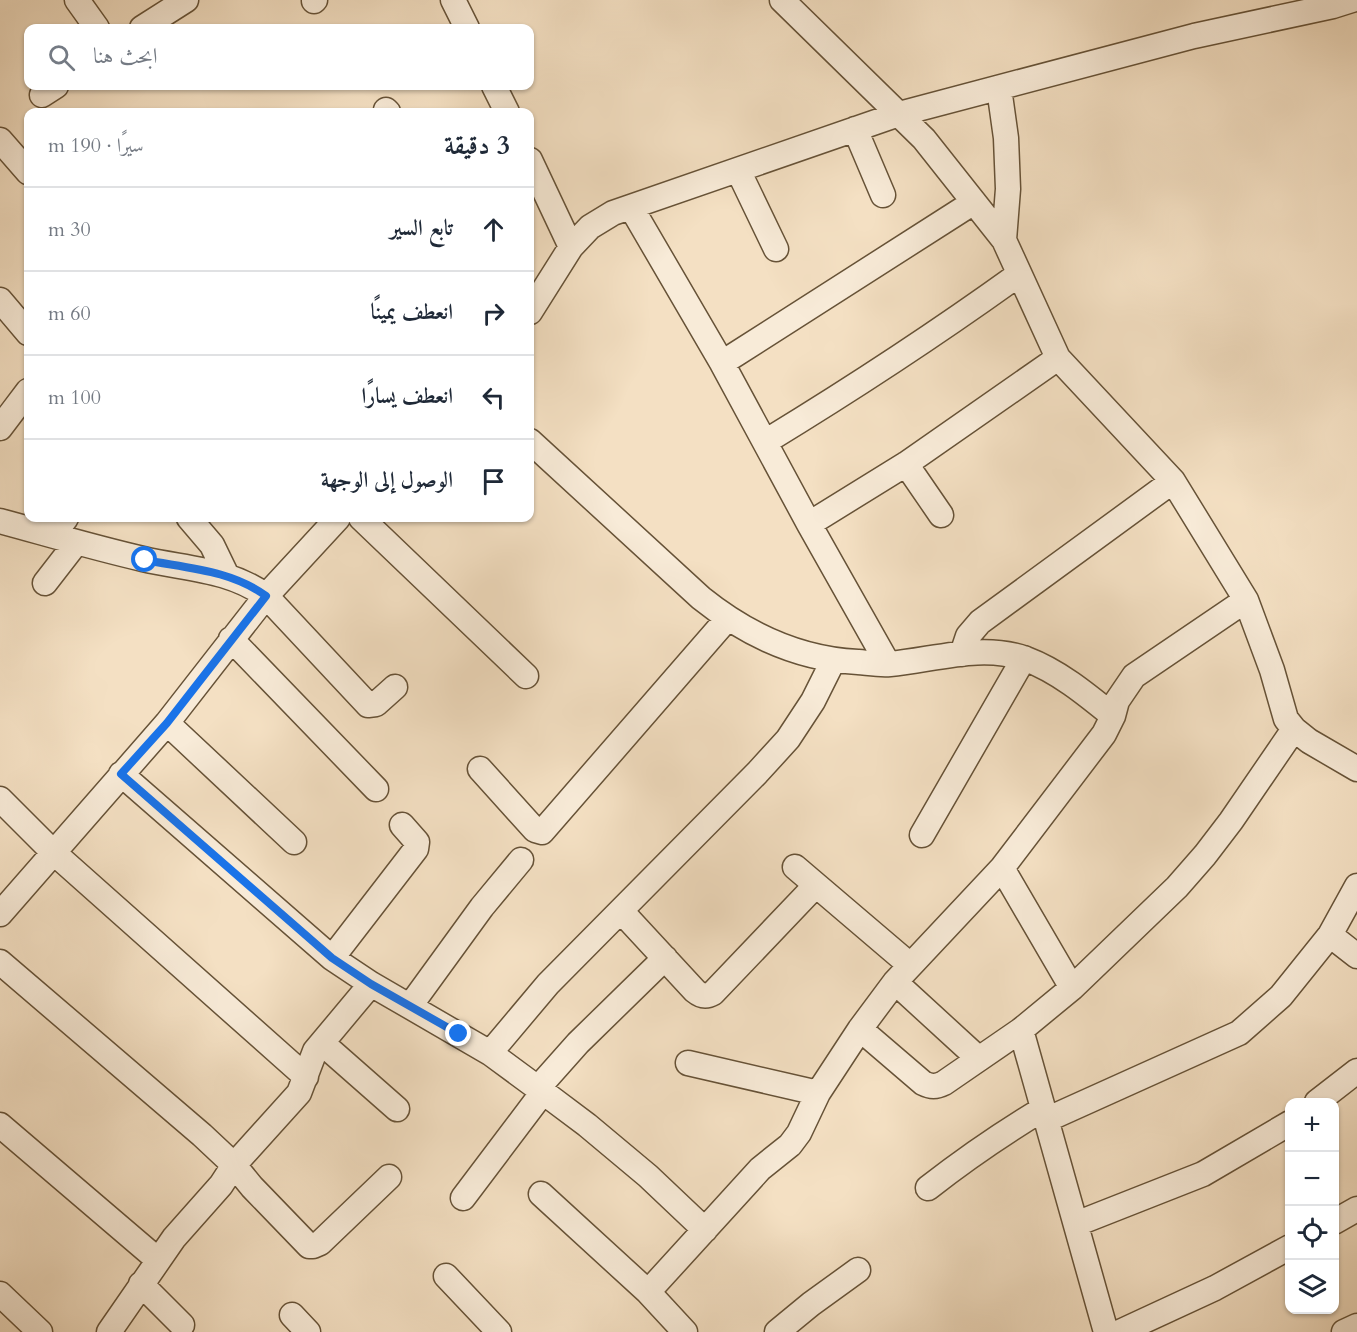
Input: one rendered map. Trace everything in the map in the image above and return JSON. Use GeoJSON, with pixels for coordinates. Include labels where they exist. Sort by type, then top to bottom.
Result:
{"type":"FeatureCollection","features":[{"type":"Feature","properties":{"kind":"street"},"geometry":{"type":"LineString","coordinates":[[77,0],[94,24]]}},
{"type":"Feature","properties":{"kind":"street"},"geometry":{"type":"LineString","coordinates":[[148,24],[186,0]]}},
{"type":"Feature","properties":{"kind":"street"},"geometry":{"type":"LineString","coordinates":[[453,0],[465,24]]}},
{"type":"Feature","properties":{"kind":"street"},"geometry":{"type":"LineString","coordinates":[[782,0],[924,139],[1004,240],[1018,275],[1058,358],[1173,481],[1246,600],[1272,670],[1286,719],[1309,741],[1357,769]]}},
{"type":"Feature","properties":{"kind":"street"},"geometry":{"type":"LineString","coordinates":[[534,306],[571,247],[590,227],[613,213],[899,114],[1205,34],[1352,0]]}},
{"type":"Feature","properties":{"kind":"street"},"geometry":{"type":"LineString","coordinates":[[999,88],[1006,138],[1008,189],[1004,240]]}},
{"type":"Feature","properties":{"kind":"street"},"geometry":{"type":"LineString","coordinates":[[496,90],[505,108]]}},
{"type":"Feature","properties":{"kind":"street"},"geometry":{"type":"LineString","coordinates":[[855,129],[884,195]]}},
{"type":"Feature","properties":{"kind":"street"},"geometry":{"type":"LineString","coordinates":[[0,140],[24,167]]}},
{"type":"Feature","properties":{"kind":"street"},"geometry":{"type":"LineString","coordinates":[[534,168],[571,247]]}},
{"type":"Feature","properties":{"kind":"street"},"geometry":{"type":"LineString","coordinates":[[738,170],[776,249]]}},
{"type":"Feature","properties":{"kind":"street"},"geometry":{"type":"LineString","coordinates":[[722,363],[974,202]]}},
{"type":"Feature","properties":{"kind":"street"},"geometry":{"type":"LineString","coordinates":[[631,207],[722,363],[888,664]]}},
{"type":"Feature","properties":{"kind":"street"},"geometry":{"type":"LineString","coordinates":[[765,442],[870,377],[1018,275]]}},
{"type":"Feature","properties":{"kind":"street"},"geometry":{"type":"LineString","coordinates":[[0,300],[24,328]]}},
{"type":"Feature","properties":{"kind":"street"},"geometry":{"type":"LineString","coordinates":[[810,524],[906,464],[1058,358]]}},
{"type":"Feature","properties":{"kind":"street"},"geometry":{"type":"LineString","coordinates":[[0,428],[24,396]]}},
{"type":"Feature","properties":{"kind":"street"},"geometry":{"type":"LineString","coordinates":[[534,445],[701,598],[727,619],[756,636],[789,649],[833,661],[888,664],[962,654],[999,654],[1024,658],[1055,673],[1113,716]]}},
{"type":"Feature","properties":{"kind":"street"},"geometry":{"type":"LineString","coordinates":[[906,464],[941,515]]}},
{"type":"Feature","properties":{"kind":"street"},"geometry":{"type":"LineString","coordinates":[[962,654],[968,636],[980,622],[1173,481]]}},
{"type":"Feature","properties":{"kind":"street"},"geometry":{"type":"LineString","coordinates":[[0,521],[59,526],[76,543],[145,560],[227,576],[249,584],[266,596],[368,705],[376,704],[395,687]]}},
{"type":"Feature","properties":{"kind":"street"},"geometry":{"type":"LineString","coordinates":[[192,522],[212,545],[227,576]]}},
{"type":"Feature","properties":{"kind":"street"},"geometry":{"type":"LineString","coordinates":[[0,914],[167,723],[231,639],[330,522]]}},
{"type":"Feature","properties":{"kind":"street"},"geometry":{"type":"LineString","coordinates":[[365,522],[526,676]]}},
{"type":"Feature","properties":{"kind":"street"},"geometry":{"type":"LineString","coordinates":[[45,584],[76,543]]}},
{"type":"Feature","properties":{"kind":"street"},"geometry":{"type":"LineString","coordinates":[[648,1292],[760,1169],[790,1145],[799,1133],[818,1093],[860,1029],[902,974],[1002,868],[1104,735],[1121,694],[1134,676],[1246,600]]}},
{"type":"Feature","properties":{"kind":"street"},"geometry":{"type":"LineString","coordinates":[[480,769],[535,830],[542,832],[727,619]]}},
{"type":"Feature","properties":{"kind":"street"},"geometry":{"type":"LineString","coordinates":[[231,639],[376,789]]}},
{"type":"Feature","properties":{"kind":"street"},"geometry":{"type":"LineString","coordinates":[[922,835],[1024,658]]}},
{"type":"Feature","properties":{"kind":"street"},"geometry":{"type":"LineString","coordinates":[[490,1053],[548,984],[788,739],[813,701],[833,661]]}},
{"type":"Feature","properties":{"kind":"street"},"geometry":{"type":"LineString","coordinates":[[167,723],[294,843]]}},
{"type":"Feature","properties":{"kind":"street"},"geometry":{"type":"LineString","coordinates":[[860,1029],[923,1083],[930,1086],[945,1083],[1021,1030],[1072,988],[1177,887],[1231,821],[1294,729]]}},
{"type":"Feature","properties":{"kind":"street"},"geometry":{"type":"LineString","coordinates":[[121,774],[332,958],[371,984],[490,1053],[541,1090],[648,1176],[705,1230]]}},
{"type":"Feature","properties":{"kind":"street"},"geometry":{"type":"LineString","coordinates":[[0,799],[53,852],[306,1077]]}},
{"type":"Feature","properties":{"kind":"street"},"geometry":{"type":"LineString","coordinates":[[332,958],[416,849],[417,842],[402,825]]}},
{"type":"Feature","properties":{"kind":"street"},"geometry":{"type":"LineString","coordinates":[[410,1006],[521,860]]}},
{"type":"Feature","properties":{"kind":"street"},"geometry":{"type":"LineString","coordinates":[[795,867],[816,885],[902,974],[979,1059]]}},
{"type":"Feature","properties":{"kind":"street"},"geometry":{"type":"LineString","coordinates":[[1002,868],[1072,988]]}},
{"type":"Feature","properties":{"kind":"street"},"geometry":{"type":"LineString","coordinates":[[621,911],[695,991],[707,996],[713,993],[816,885]]}},
{"type":"Feature","properties":{"kind":"street"},"geometry":{"type":"LineString","coordinates":[[928,1188],[984,1146],[1045,1115],[1239,1033],[1281,996],[1330,935],[1357,886]]}},
{"type":"Feature","properties":{"kind":"street"},"geometry":{"type":"LineString","coordinates":[[1330,935],[1357,956]]}},
{"type":"Feature","properties":{"kind":"street"},"geometry":{"type":"LineString","coordinates":[[463,1198],[541,1090],[585,1035],[664,958]]}},
{"type":"Feature","properties":{"kind":"street"},"geometry":{"type":"LineString","coordinates":[[0,962],[202,1135],[234,1165],[306,1244],[313,1246],[321,1243],[389,1177]]}},
{"type":"Feature","properties":{"kind":"street"},"geometry":{"type":"LineString","coordinates":[[109,1332],[158,1260],[221,1185],[234,1165],[298,1093],[311,1059],[371,984]]}},
{"type":"Feature","properties":{"kind":"street"},"geometry":{"type":"LineString","coordinates":[[1021,1030],[1106,1332]]}},
{"type":"Feature","properties":{"kind":"street"},"geometry":{"type":"LineString","coordinates":[[322,1043],[397,1109]]}},
{"type":"Feature","properties":{"kind":"street"},"geometry":{"type":"LineString","coordinates":[[688,1063],[818,1093]]}},
{"type":"Feature","properties":{"kind":"street"},"geometry":{"type":"LineString","coordinates":[[1322,1098],[1357,1071]]}},
{"type":"Feature","properties":{"kind":"street"},"geometry":{"type":"LineString","coordinates":[[0,1125],[158,1260]]}},
{"type":"Feature","properties":{"kind":"street"},"geometry":{"type":"LineString","coordinates":[[1076,1224],[1203,1173],[1285,1126]]}},
{"type":"Feature","properties":{"kind":"street"},"geometry":{"type":"LineString","coordinates":[[541,1194],[648,1292],[685,1332]]}},
{"type":"Feature","properties":{"kind":"street"},"geometry":{"type":"LineString","coordinates":[[1339,1220],[1357,1209]]}},
{"type":"Feature","properties":{"kind":"street"},"geometry":{"type":"LineString","coordinates":[[1120,1332],[1215,1288],[1285,1250]]}},
{"type":"Feature","properties":{"kind":"street"},"geometry":{"type":"LineString","coordinates":[[777,1332],[858,1270]]}},
{"type":"Feature","properties":{"kind":"street"},"geometry":{"type":"LineString","coordinates":[[446,1276],[499,1332]]}},
{"type":"Feature","properties":{"kind":"street"},"geometry":{"type":"LineString","coordinates":[[141,1284],[182,1325]]}},
{"type":"Feature","properties":{"kind":"street"},"geometry":{"type":"LineString","coordinates":[[0,1294],[40,1332]]}},
{"type":"Feature","properties":{"kind":"street"},"geometry":{"type":"LineString","coordinates":[[1344,1332],[1357,1326]]}},
{"type":"Feature","properties":{"kind":"route"},"geometry":{"type":"LineString","coordinates":[[145,560],[227,576],[249,584],[266,596],[167,723],[121,774],[332,958],[371,984],[459,1034]]}}]}
